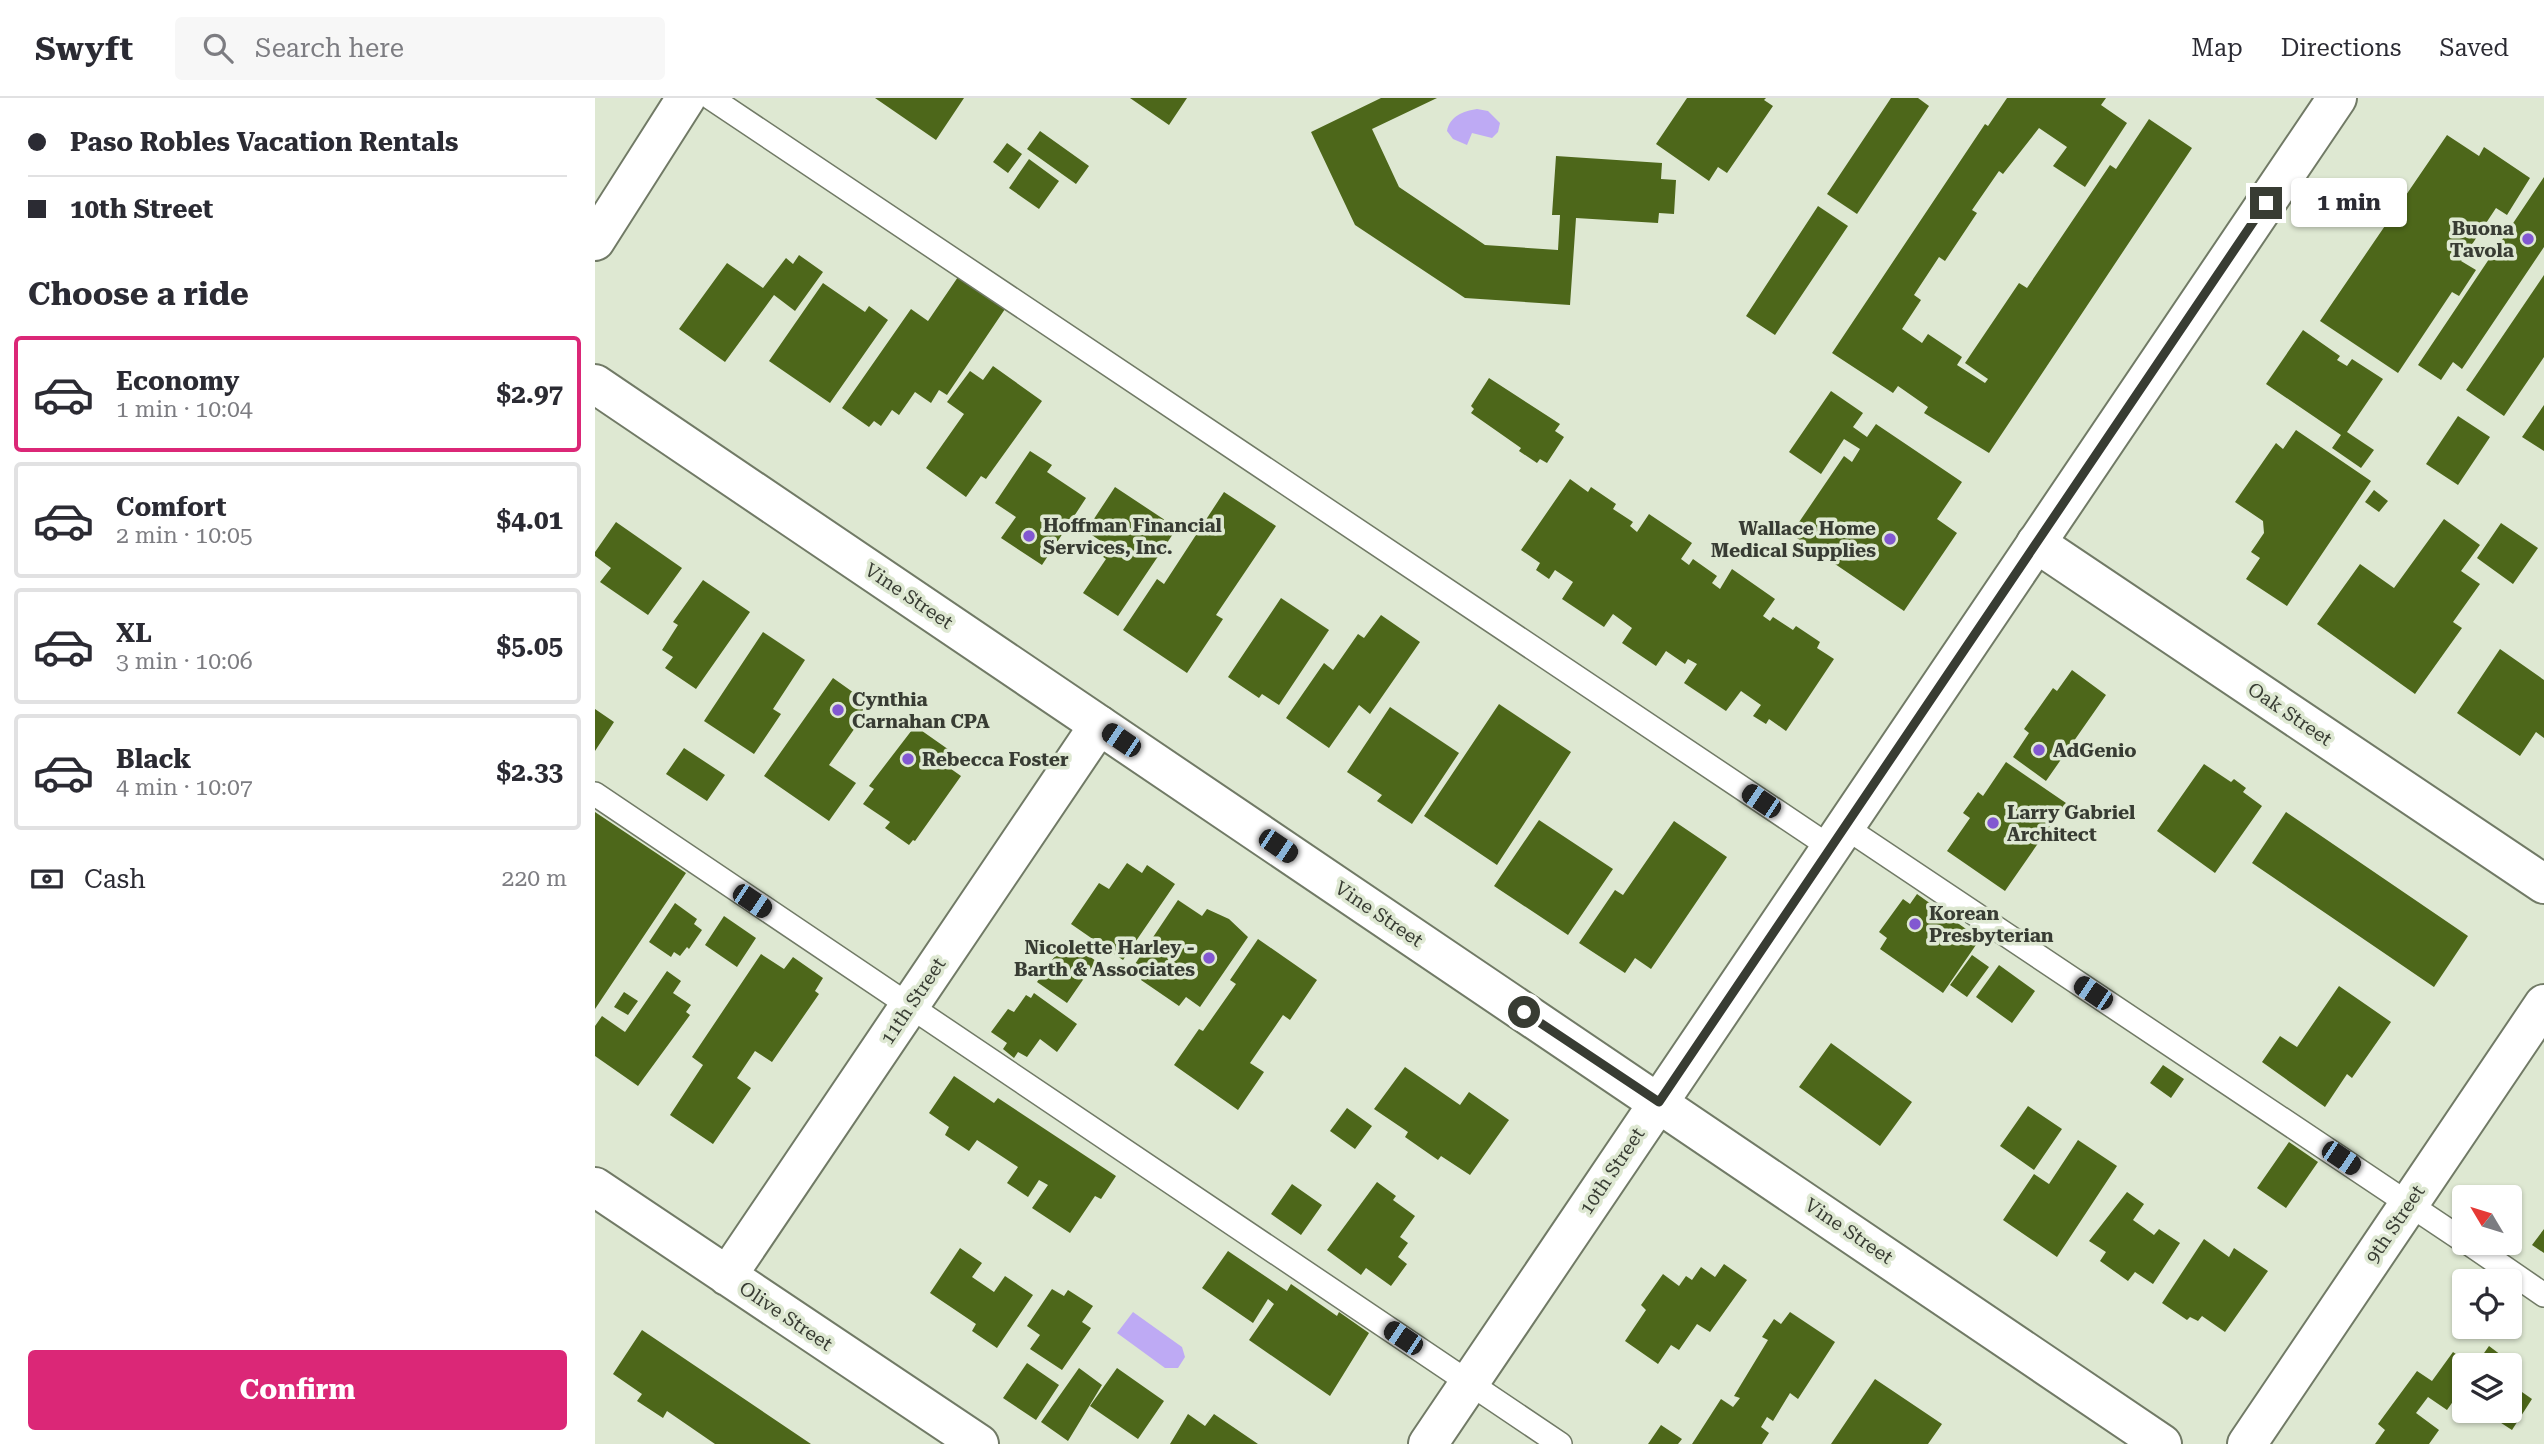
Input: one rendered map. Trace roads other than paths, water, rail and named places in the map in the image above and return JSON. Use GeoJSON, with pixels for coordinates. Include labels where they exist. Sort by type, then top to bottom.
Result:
{"type":"FeatureCollection","features":[{"type":"Feature","properties":{"kind":"street"},"geometry":{"type":"LineString","coordinates":[[595,240],[686,98]]}},
{"type":"Feature","properties":{"kind":"street","name":"10th Street"},"geometry":{"type":"LineString","coordinates":[[1427,1444],[2337,98]]}},
{"type":"Feature","properties":{"kind":"street","name":"Vine Street"},"geometry":{"type":"LineString","coordinates":[[595,384],[2162,1444]]}},
{"type":"Feature","properties":{"kind":"street","name":"Oak Street"},"geometry":{"type":"LineString","coordinates":[[2036,543],[2544,884]]}},
{"type":"Feature","properties":{"kind":"street","name":"11th Street"},"geometry":{"type":"LineString","coordinates":[[726,1276],[1099,725]]}},
{"type":"Feature","properties":{"kind":"street","name":"9th Street"},"geometry":{"type":"LineString","coordinates":[[2247,1444],[2544,1004]]}},
{"type":"Feature","properties":{"kind":"street","name":"Olive Street"},"geometry":{"type":"LineString","coordinates":[[595,1187],[979,1444]]}},
{"type":"Feature","properties":{"kind":"lane"},"geometry":{"type":"LineString","coordinates":[[711,98],[1837,837],[2452,1233]]}},
{"type":"Feature","properties":{"kind":"lane"},"geometry":{"type":"LineString","coordinates":[[595,794],[1560,1444]]}},
{"type":"Feature","properties":{"kind":"lane"},"geometry":{"type":"LineString","coordinates":[[2484,1255],[2544,1295]]}},
{"type":"Feature","properties":{"kind":"place","name":"Buona Tavola"},"geometry":{"type":"Point","coordinates":[2528,239]}},
{"type":"Feature","properties":{"kind":"place","name":"Hoffman Financial Services, Inc."},"geometry":{"type":"Point","coordinates":[1029,536]}},
{"type":"Feature","properties":{"kind":"place","name":"Wallace Home Medical Supplies"},"geometry":{"type":"Point","coordinates":[1890,539]}},
{"type":"Feature","properties":{"kind":"place","name":"Cynthia Carnahan CPA"},"geometry":{"type":"Point","coordinates":[838,710]}},
{"type":"Feature","properties":{"kind":"place","name":"AdGenio"},"geometry":{"type":"Point","coordinates":[2039,750]}},
{"type":"Feature","properties":{"kind":"place","name":"Rebecca Foster"},"geometry":{"type":"Point","coordinates":[908,759]}},
{"type":"Feature","properties":{"kind":"place","name":"Larry Gabriel Architect"},"geometry":{"type":"Point","coordinates":[1993,823]}},
{"type":"Feature","properties":{"kind":"place","name":"Korean Presbyterian"},"geometry":{"type":"Point","coordinates":[1915,924]}},
{"type":"Feature","properties":{"kind":"place","name":"Nicolette Harley - Barth & Associates"},"geometry":{"type":"Point","coordinates":[1209,958]}}]}
